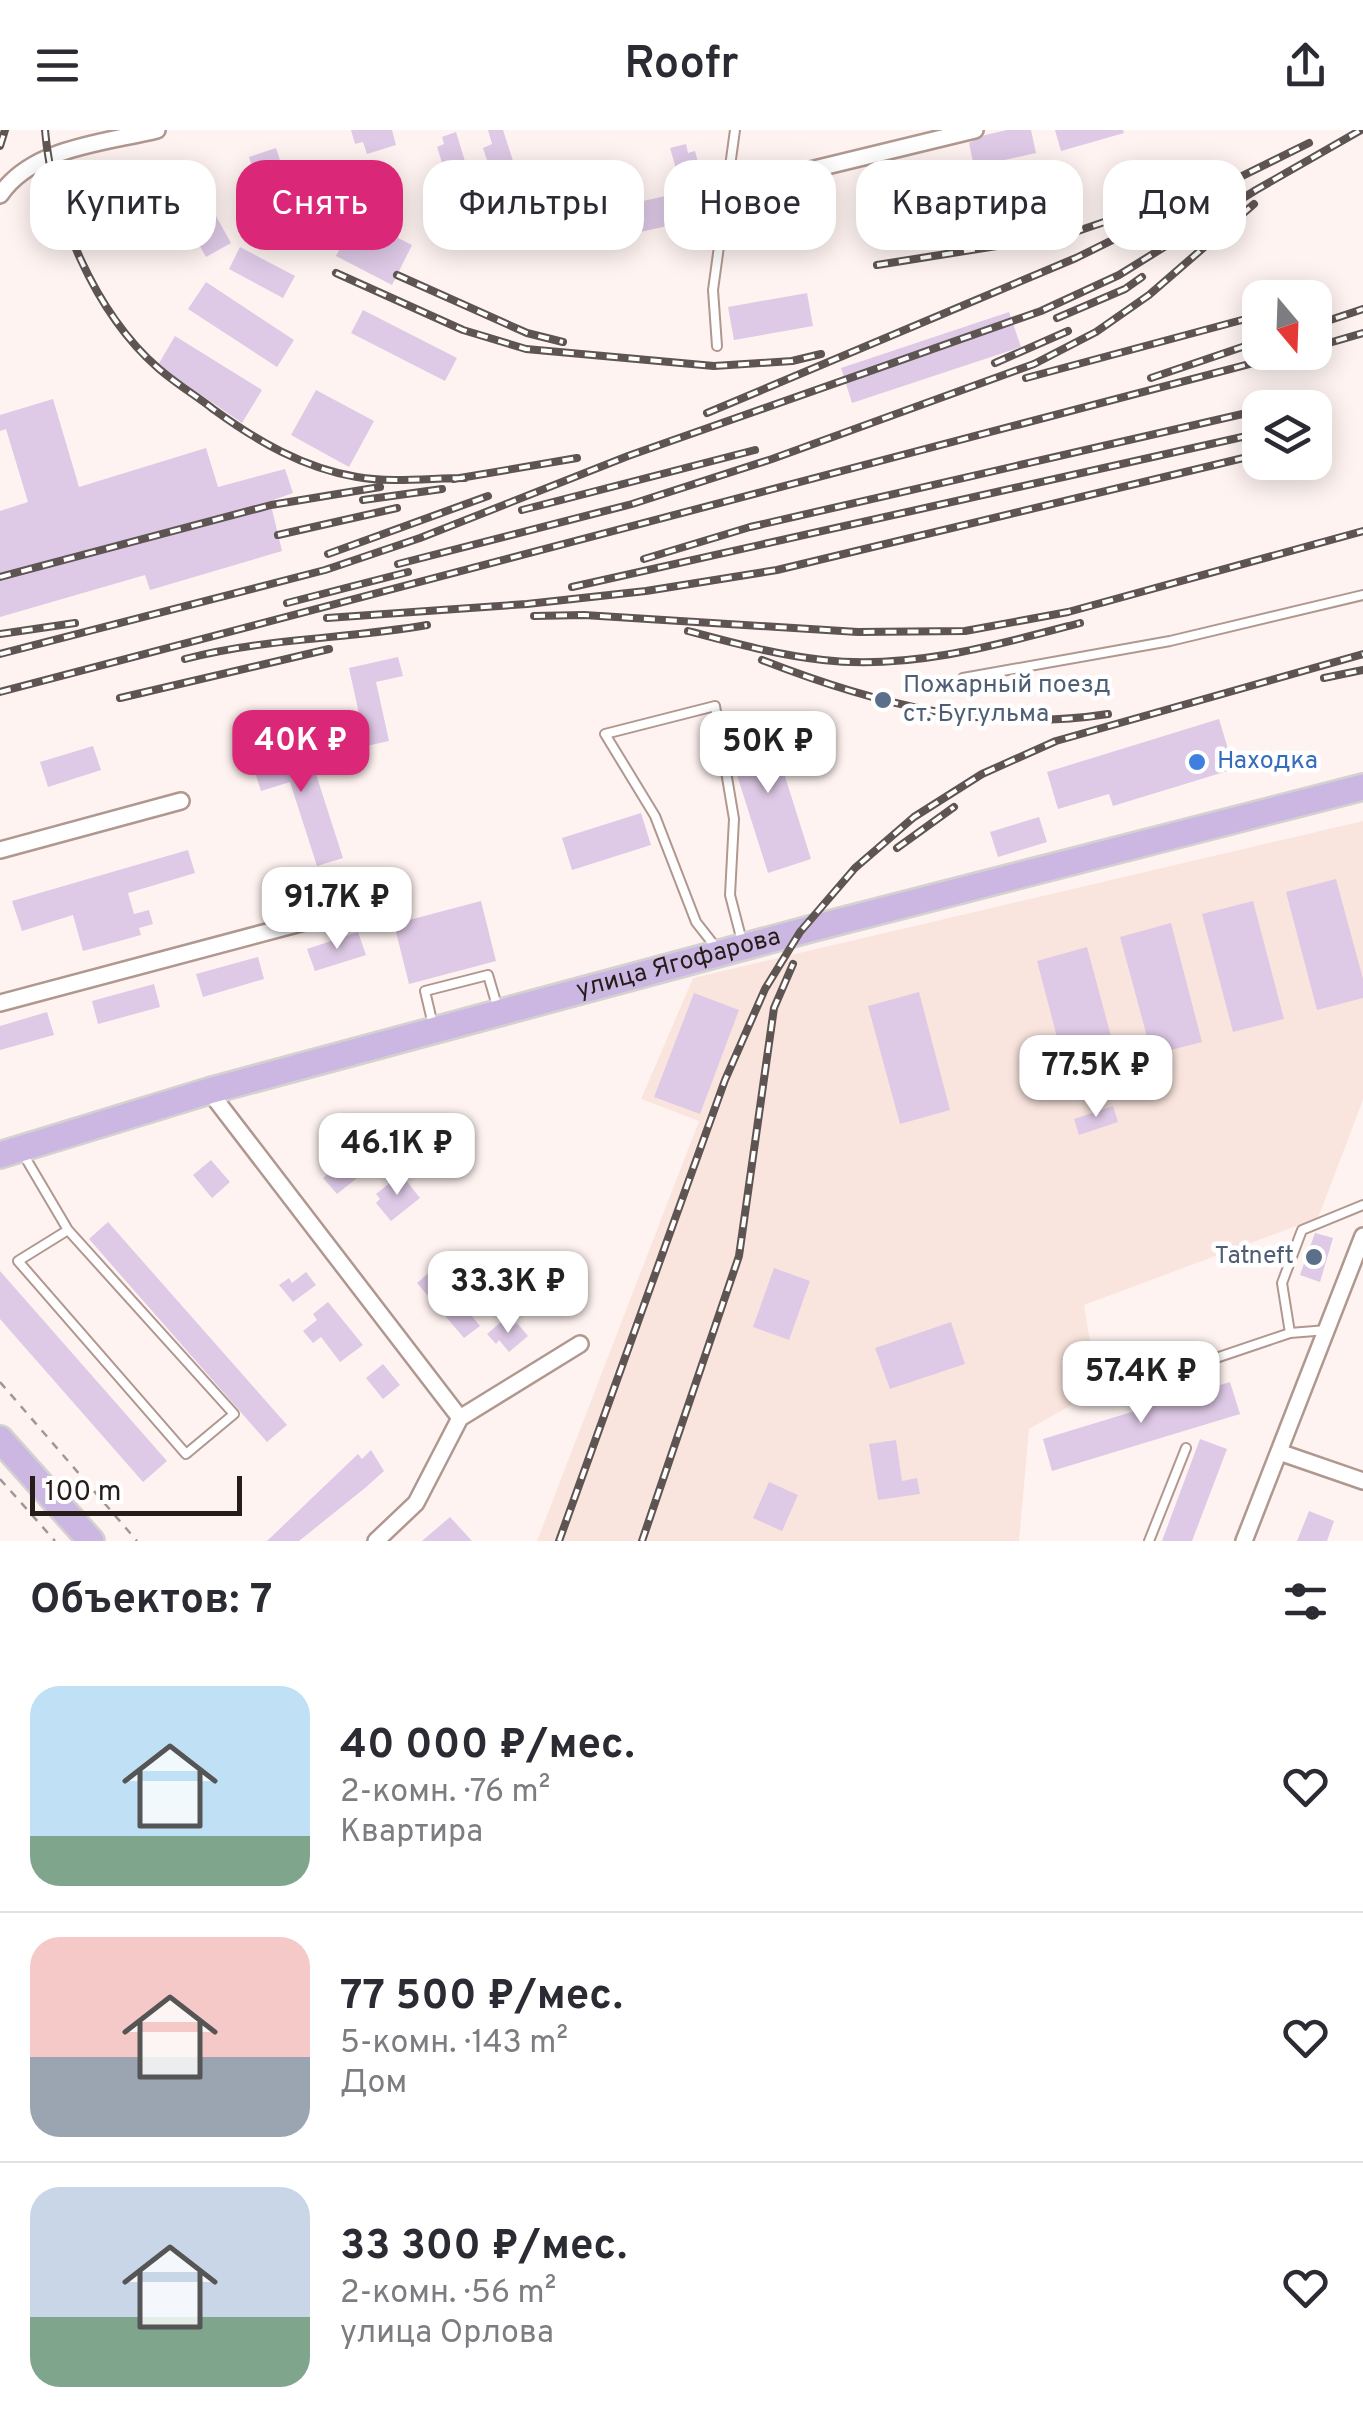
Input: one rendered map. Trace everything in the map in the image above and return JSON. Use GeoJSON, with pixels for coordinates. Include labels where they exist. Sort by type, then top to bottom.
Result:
{"type":"FeatureCollection","features":[{"type":"Feature","properties":{"kind":"main road","name":"улица Ягофарова"},"geometry":{"type":"LineString","coordinates":[[10,1152],[209,1091],[434,1030],[1363,787]]}},
{"type":"Feature","properties":{"kind":"main road"},"geometry":{"type":"LineString","coordinates":[[0,1438],[91,1541]]}},
{"type":"Feature","properties":{"kind":"street"},"geometry":{"type":"LineString","coordinates":[[0,195],[24,168],[47,158],[157,130]]}},
{"type":"Feature","properties":{"kind":"street"},"geometry":{"type":"LineString","coordinates":[[836,164],[975,130]]}},
{"type":"Feature","properties":{"kind":"street"},"geometry":{"type":"LineString","coordinates":[[0,850],[181,802]]}},
{"type":"Feature","properties":{"kind":"street"},"geometry":{"type":"LineString","coordinates":[[0,1002],[361,907]]}},
{"type":"Feature","properties":{"kind":"street"},"geometry":{"type":"LineString","coordinates":[[209,1091],[460,1418]]}},
{"type":"Feature","properties":{"kind":"street"},"geometry":{"type":"LineString","coordinates":[[1244,1541],[1363,1236]]}},
{"type":"Feature","properties":{"kind":"street"},"geometry":{"type":"LineString","coordinates":[[376,1541],[416,1503],[460,1418],[580,1344]]}},
{"type":"Feature","properties":{"kind":"street"},"geometry":{"type":"LineString","coordinates":[[1279,1452],[1363,1481]]}},
{"type":"Feature","properties":{"kind":"lane"},"geometry":{"type":"LineString","coordinates":[[717,346],[713,290],[735,130]]}},
{"type":"Feature","properties":{"kind":"lane"},"geometry":{"type":"LineString","coordinates":[[964,678],[1170,641],[1363,595]]}},
{"type":"Feature","properties":{"kind":"lane"},"geometry":{"type":"LineString","coordinates":[[716,706],[734,819],[732,950],[696,922],[656,816],[605,734],[716,706]]}},
{"type":"Feature","properties":{"kind":"lane"},"geometry":{"type":"LineString","coordinates":[[434,1030],[425,991],[488,975],[499,1013]]}},
{"type":"Feature","properties":{"kind":"lane"},"geometry":{"type":"LineString","coordinates":[[10,1152],[68,1230],[234,1414],[186,1454],[18,1261],[68,1230]]}},
{"type":"Feature","properties":{"kind":"lane"},"geometry":{"type":"LineString","coordinates":[[1290,1334],[1282,1283],[1302,1230],[1363,1204]]}},
{"type":"Feature","properties":{"kind":"lane"},"geometry":{"type":"LineString","coordinates":[[1145,1382],[1290,1334],[1327,1330]]}},
{"type":"Feature","properties":{"kind":"lane"},"geometry":{"type":"LineString","coordinates":[[1149,1541],[1186,1448]]}},
{"type":"Feature","properties":{"kind":"path"},"geometry":{"type":"LineString","coordinates":[[0,1382],[137,1541]]}},
{"type":"Feature","properties":{"kind":"path"},"geometry":{"type":"LineString","coordinates":[[0,1478],[55,1541]]}},
{"type":"Feature","properties":{"kind":"shaded area"},"geometry":{"type":"Polygon","coordinates":[[[1363,821],[1363,1100],[1318,1218],[1084,1305],[1098,1390],[1029,1429],[1019,1541],[537,1541],[699,1121],[641,1099],[693,978],[1363,821]]]}},
{"type":"Feature","properties":{"kind":"building"},"geometry":{"type":"Polygon","coordinates":[[[351,130],[392,130],[396,145],[367,154],[363,142],[355,144],[351,130]]]}},
{"type":"Feature","properties":{"kind":"building"},"geometry":{"type":"Polygon","coordinates":[[[488,130],[503,130],[513,160],[487,160],[483,148],[492,144],[488,130]]]}},
{"type":"Feature","properties":{"kind":"building"},"geometry":{"type":"Polygon","coordinates":[[[1031,130],[1036,153],[1005,160],[973,160],[969,143],[985,135],[1031,130]]]}},
{"type":"Feature","properties":{"kind":"building"},"geometry":{"type":"Polygon","coordinates":[[[1055,130],[1123,130],[1124,133],[1061,151],[1055,130]]]}},
{"type":"Feature","properties":{"kind":"building"},"geometry":{"type":"Polygon","coordinates":[[[456,132],[465,160],[441,160],[437,147],[444,144],[442,137],[456,132]]]}},
{"type":"Feature","properties":{"kind":"building"},"geometry":{"type":"Polygon","coordinates":[[[686,144],[688,153],[695,151],[697,160],[674,160],[670,148],[686,144]]]}},
{"type":"Feature","properties":{"kind":"building"},"geometry":{"type":"Polygon","coordinates":[[[276,148],[280,160],[250,160],[249,157],[276,148]]]}},
{"type":"Feature","properties":{"kind":"building"},"geometry":{"type":"Polygon","coordinates":[[[664,196],[664,227],[644,231],[644,201],[664,196]]]}},
{"type":"Feature","properties":{"kind":"building"},"geometry":{"type":"Polygon","coordinates":[[[216,216],[231,243],[206,257],[202,250],[216,250],[216,216]]]}},
{"type":"Feature","properties":{"kind":"building"},"geometry":{"type":"Polygon","coordinates":[[[403,240],[412,245],[392,285],[336,256],[339,250],[403,250],[403,240]]]}},
{"type":"Feature","properties":{"kind":"building"},"geometry":{"type":"Polygon","coordinates":[[[238,250],[246,250],[295,276],[283,298],[229,269],[238,250]]]}},
{"type":"Feature","properties":{"kind":"building"},"geometry":{"type":"Polygon","coordinates":[[[206,282],[294,340],[277,367],[188,309],[206,282]]]}},
{"type":"Feature","properties":{"kind":"building"},"geometry":{"type":"Polygon","coordinates":[[[807,293],[813,326],[734,340],[728,307],[807,293]]]}},
{"type":"Feature","properties":{"kind":"building"},"geometry":{"type":"Polygon","coordinates":[[[363,310],[457,358],[445,381],[351,333],[363,310]]]}},
{"type":"Feature","properties":{"kind":"building"},"geometry":{"type":"Polygon","coordinates":[[[1009,312],[1021,347],[852,403],[841,368],[1009,312]]]}},
{"type":"Feature","properties":{"kind":"building"},"geometry":{"type":"Polygon","coordinates":[[[175,336],[262,390],[242,423],[158,365],[175,336]]]}},
{"type":"Feature","properties":{"kind":"building"},"geometry":{"type":"Polygon","coordinates":[[[316,390],[374,421],[349,467],[291,435],[316,390]]]}},
{"type":"Feature","properties":{"kind":"building"},"geometry":{"type":"Polygon","coordinates":[[[53,399],[79,487],[206,448],[218,487],[285,469],[293,493],[270,501],[282,551],[150,590],[145,575],[0,617],[0,511],[28,502],[6,429],[0,431],[0,415],[53,399]]]}},
{"type":"Feature","properties":{"kind":"building"},"geometry":{"type":"Polygon","coordinates":[[[398,657],[403,676],[376,682],[389,741],[366,746],[349,668],[398,657]]]}},
{"type":"Feature","properties":{"kind":"building"},"geometry":{"type":"Polygon","coordinates":[[[767,719],[811,859],[768,873],[727,732],[767,719]]]}},
{"type":"Feature","properties":{"kind":"building"},"geometry":{"type":"Polygon","coordinates":[[[1219,719],[1234,769],[1113,806],[1109,794],[1058,809],[1047,772],[1219,719]]]}},
{"type":"Feature","properties":{"kind":"building"},"geometry":{"type":"Polygon","coordinates":[[[305,740],[343,858],[317,866],[290,782],[261,791],[250,757],[305,740]]]}},
{"type":"Feature","properties":{"kind":"building"},"geometry":{"type":"Polygon","coordinates":[[[93,746],[101,770],[48,787],[40,762],[93,746]]]}},
{"type":"Feature","properties":{"kind":"building"},"geometry":{"type":"Polygon","coordinates":[[[641,813],[651,845],[572,870],[562,838],[641,813]]]}},
{"type":"Feature","properties":{"kind":"building"},"geometry":{"type":"Polygon","coordinates":[[[1039,817],[1047,842],[998,857],[990,832],[1039,817]]]}},
{"type":"Feature","properties":{"kind":"building"},"geometry":{"type":"Polygon","coordinates":[[[188,850],[195,873],[128,893],[134,914],[149,910],[153,924],[139,928],[141,935],[83,951],[73,915],[22,931],[12,901],[188,850]]]}},
{"type":"Feature","properties":{"kind":"building"},"geometry":{"type":"Polygon","coordinates":[[[1336,879],[1363,979],[1363,998],[1317,1010],[1286,892],[1336,879]]]}},
{"type":"Feature","properties":{"kind":"building"},"geometry":{"type":"Polygon","coordinates":[[[481,901],[496,961],[409,984],[394,924],[481,901]]]}},
{"type":"Feature","properties":{"kind":"building"},"geometry":{"type":"Polygon","coordinates":[[[1253,901],[1284,1019],[1233,1032],[1202,914],[1253,901]]]}},
{"type":"Feature","properties":{"kind":"building"},"geometry":{"type":"Polygon","coordinates":[[[1171,923],[1202,1042],[1152,1055],[1120,937],[1171,923]]]}},
{"type":"Feature","properties":{"kind":"building"},"geometry":{"type":"Polygon","coordinates":[[[358,932],[366,955],[315,971],[307,949],[358,932]]]}},
{"type":"Feature","properties":{"kind":"building"},"geometry":{"type":"Polygon","coordinates":[[[1087,947],[1119,1066],[1068,1079],[1037,961],[1087,947]]]}},
{"type":"Feature","properties":{"kind":"building"},"geometry":{"type":"Polygon","coordinates":[[[258,957],[264,979],[203,997],[196,974],[258,957]]]}},
{"type":"Feature","properties":{"kind":"building"},"geometry":{"type":"Polygon","coordinates":[[[154,984],[160,1007],[98,1024],[92,1001],[154,984]]]}},
{"type":"Feature","properties":{"kind":"building"},"geometry":{"type":"Polygon","coordinates":[[[919,992],[950,1110],[900,1124],[868,1006],[919,992]]]}},
{"type":"Feature","properties":{"kind":"building"},"geometry":{"type":"Polygon","coordinates":[[[694,993],[739,1010],[700,1114],[654,1097],[694,993]]]}},
{"type":"Feature","properties":{"kind":"building"},"geometry":{"type":"Polygon","coordinates":[[[47,1012],[54,1035],[0,1050],[0,1026],[47,1012]]]}},
{"type":"Feature","properties":{"kind":"building"},"geometry":{"type":"Polygon","coordinates":[[[1113,1106],[1118,1122],[1079,1135],[1074,1119],[1113,1106]]]}},
{"type":"Feature","properties":{"kind":"building"},"geometry":{"type":"Polygon","coordinates":[[[211,1160],[230,1182],[212,1198],[193,1175],[211,1160]]]}},
{"type":"Feature","properties":{"kind":"building"},"geometry":{"type":"Polygon","coordinates":[[[343,1161],[357,1178],[337,1194],[323,1178],[343,1161]]]}},
{"type":"Feature","properties":{"kind":"building"},"geometry":{"type":"Polygon","coordinates":[[[401,1174],[420,1198],[391,1221],[376,1203],[380,1199],[376,1194],[401,1174]]]}},
{"type":"Feature","properties":{"kind":"building"},"geometry":{"type":"Polygon","coordinates":[[[108,1222],[287,1425],[267,1442],[89,1239],[108,1222]]]}},
{"type":"Feature","properties":{"kind":"building"},"geometry":{"type":"Polygon","coordinates":[[[1315,1233],[1333,1238],[1320,1282],[1300,1275],[1315,1233]]]}},
{"type":"Feature","properties":{"kind":"building"},"geometry":{"type":"Polygon","coordinates":[[[441,1262],[459,1282],[455,1286],[475,1312],[471,1315],[480,1326],[464,1338],[417,1283],[441,1262]]]}},
{"type":"Feature","properties":{"kind":"building"},"geometry":{"type":"Polygon","coordinates":[[[774,1268],[810,1281],[789,1340],[753,1327],[774,1268]]]}},
{"type":"Feature","properties":{"kind":"building"},"geometry":{"type":"Polygon","coordinates":[[[0,1271],[167,1461],[143,1482],[0,1319],[0,1271]]]}},
{"type":"Feature","properties":{"kind":"building"},"geometry":{"type":"Polygon","coordinates":[[[306,1272],[316,1285],[293,1302],[279,1285],[289,1278],[292,1283],[306,1272]]]}},
{"type":"Feature","properties":{"kind":"building"},"geometry":{"type":"Polygon","coordinates":[[[328,1302],[363,1345],[340,1362],[321,1337],[313,1343],[303,1331],[317,1320],[313,1314],[328,1302]]]}},
{"type":"Feature","properties":{"kind":"building"},"geometry":{"type":"Polygon","coordinates":[[[501,1322],[508,1330],[517,1323],[528,1336],[509,1352],[487,1334],[501,1322]]]}},
{"type":"Feature","properties":{"kind":"building"},"geometry":{"type":"Polygon","coordinates":[[[951,1322],[965,1364],[890,1389],[875,1348],[951,1322]]]}},
{"type":"Feature","properties":{"kind":"building"},"geometry":{"type":"Polygon","coordinates":[[[383,1364],[400,1385],[383,1399],[366,1378],[383,1364]]]}},
{"type":"Feature","properties":{"kind":"building"},"geometry":{"type":"Polygon","coordinates":[[[1230,1382],[1240,1414],[1052,1471],[1043,1439],[1230,1382]]]}},
{"type":"Feature","properties":{"kind":"building"},"geometry":{"type":"Polygon","coordinates":[[[1200,1439],[1227,1449],[1192,1541],[1162,1541],[1200,1439]]]}},
{"type":"Feature","properties":{"kind":"building"},"geometry":{"type":"Polygon","coordinates":[[[896,1440],[902,1481],[917,1478],[920,1494],[878,1500],[869,1444],[896,1440]]]}},
{"type":"Feature","properties":{"kind":"building"},"geometry":{"type":"Polygon","coordinates":[[[371,1450],[384,1471],[365,1488],[299,1541],[267,1541],[358,1454],[362,1459],[371,1450]]]}},
{"type":"Feature","properties":{"kind":"building"},"geometry":{"type":"Polygon","coordinates":[[[769,1482],[798,1495],[782,1531],[753,1518],[769,1482]]]}},
{"type":"Feature","properties":{"kind":"building"},"geometry":{"type":"Polygon","coordinates":[[[1309,1511],[1334,1521],[1327,1541],[1297,1541],[1309,1511]]]}},
{"type":"Feature","properties":{"kind":"building"},"geometry":{"type":"Polygon","coordinates":[[[450,1517],[472,1541],[422,1541],[450,1517]]]}},
{"type":"Feature","properties":{"kind":"railway"},"geometry":{"type":"LineString","coordinates":[[0,146],[5,130]]}},
{"type":"Feature","properties":{"kind":"railway"},"geometry":{"type":"LineString","coordinates":[[45,130],[57,194],[80,259],[115,319],[165,373],[246,432],[318,467],[370,479],[465,478]]}},
{"type":"Feature","properties":{"kind":"railway"},"geometry":{"type":"LineString","coordinates":[[0,654],[325,570],[420,538],[628,456],[1041,311],[1119,275],[1361,130]]}},
{"type":"Feature","properties":{"kind":"railway"},"geometry":{"type":"LineString","coordinates":[[707,413],[1076,258],[1309,143]]}},
{"type":"Feature","properties":{"kind":"railway"},"geometry":{"type":"LineString","coordinates":[[398,564],[632,504],[772,459],[1034,364],[1096,332],[1149,295],[1254,204]]}},
{"type":"Feature","properties":{"kind":"railway"},"geometry":{"type":"LineString","coordinates":[[877,265],[1066,235],[1103,222]]}},
{"type":"Feature","properties":{"kind":"railway"},"geometry":{"type":"LineString","coordinates":[[336,273],[463,330],[526,349],[714,366],[792,361],[821,354]]}},
{"type":"Feature","properties":{"kind":"railway"},"geometry":{"type":"LineString","coordinates":[[397,275],[527,333],[563,342]]}},
{"type":"Feature","properties":{"kind":"railway"},"geometry":{"type":"LineString","coordinates":[[1057,318],[1125,289],[1142,277]]}},
{"type":"Feature","properties":{"kind":"railway"},"geometry":{"type":"LineString","coordinates":[[1332,319],[1363,309]]}},
{"type":"Feature","properties":{"kind":"railway"},"geometry":{"type":"LineString","coordinates":[[1026,378],[1242,320]]}},
{"type":"Feature","properties":{"kind":"railway"},"geometry":{"type":"LineString","coordinates":[[995,363],[1068,331]]}},
{"type":"Feature","properties":{"kind":"railway"},"geometry":{"type":"LineString","coordinates":[[1332,342],[1363,333]]}},
{"type":"Feature","properties":{"kind":"railway"},"geometry":{"type":"LineString","coordinates":[[1151,378],[1242,347]]}},
{"type":"Feature","properties":{"kind":"railway"},"geometry":{"type":"LineString","coordinates":[[0,692],[1242,366]]}},
{"type":"Feature","properties":{"kind":"railway"},"geometry":{"type":"LineString","coordinates":[[644,559],[750,527],[1242,414]]}},
{"type":"Feature","properties":{"kind":"railway"},"geometry":{"type":"LineString","coordinates":[[572,587],[1242,437]]}},
{"type":"Feature","properties":{"kind":"railway"},"geometry":{"type":"LineString","coordinates":[[522,510],[755,450]]}},
{"type":"Feature","properties":{"kind":"railway"},"geometry":{"type":"LineString","coordinates":[[454,479],[577,458]]}},
{"type":"Feature","properties":{"kind":"railway"},"geometry":{"type":"LineString","coordinates":[[327,618],[527,604],[646,591],[777,570],[1242,458]]}},
{"type":"Feature","properties":{"kind":"railway"},"geometry":{"type":"LineString","coordinates":[[0,577],[271,505],[380,487]]}},
{"type":"Feature","properties":{"kind":"railway"},"geometry":{"type":"LineString","coordinates":[[363,500],[442,489]]}},
{"type":"Feature","properties":{"kind":"railway"},"geometry":{"type":"LineString","coordinates":[[328,554],[488,496]]}},
{"type":"Feature","properties":{"kind":"railway"},"geometry":{"type":"LineString","coordinates":[[278,535],[397,508]]}},
{"type":"Feature","properties":{"kind":"railway"},"geometry":{"type":"LineString","coordinates":[[534,616],[584,615],[858,632],[965,631],[1068,612],[1363,531]]}},
{"type":"Feature","properties":{"kind":"railway"},"geometry":{"type":"LineString","coordinates":[[287,603],[408,572]]}},
{"type":"Feature","properties":{"kind":"railway"},"geometry":{"type":"LineString","coordinates":[[0,634],[75,623]]}},
{"type":"Feature","properties":{"kind":"railway"},"geometry":{"type":"LineString","coordinates":[[688,631],[806,658],[888,662],[953,654],[1080,623]]}},
{"type":"Feature","properties":{"kind":"railway"},"geometry":{"type":"LineString","coordinates":[[185,659],[245,647],[427,625]]}},
{"type":"Feature","properties":{"kind":"railway"},"geometry":{"type":"LineString","coordinates":[[120,698],[329,649]]}},
{"type":"Feature","properties":{"kind":"railway"},"geometry":{"type":"LineString","coordinates":[[559,1541],[725,1080],[765,989],[800,932],[855,868],[914,817],[982,774],[1056,741],[1363,654]]}},
{"type":"Feature","properties":{"kind":"railway"},"geometry":{"type":"LineString","coordinates":[[762,660],[847,690],[932,711],[1018,720],[1108,714]]}},
{"type":"Feature","properties":{"kind":"railway"},"geometry":{"type":"LineString","coordinates":[[1324,678],[1363,670]]}},
{"type":"Feature","properties":{"kind":"railway"},"geometry":{"type":"LineString","coordinates":[[897,848],[954,807]]}},
{"type":"Feature","properties":{"kind":"railway"},"geometry":{"type":"LineString","coordinates":[[642,1541],[739,1256],[774,1008],[793,964]]}},
{"type":"Feature","properties":{"kind":"place","name":"Пожарный поезд ст. Бугульма"},"geometry":{"type":"Point","coordinates":[883,700]}},
{"type":"Feature","properties":{"kind":"place","name":"Находка"},"geometry":{"type":"Point","coordinates":[1197,762]}},
{"type":"Feature","properties":{"kind":"place","name":"Tatneft"},"geometry":{"type":"Point","coordinates":[1314,1257]}}]}
